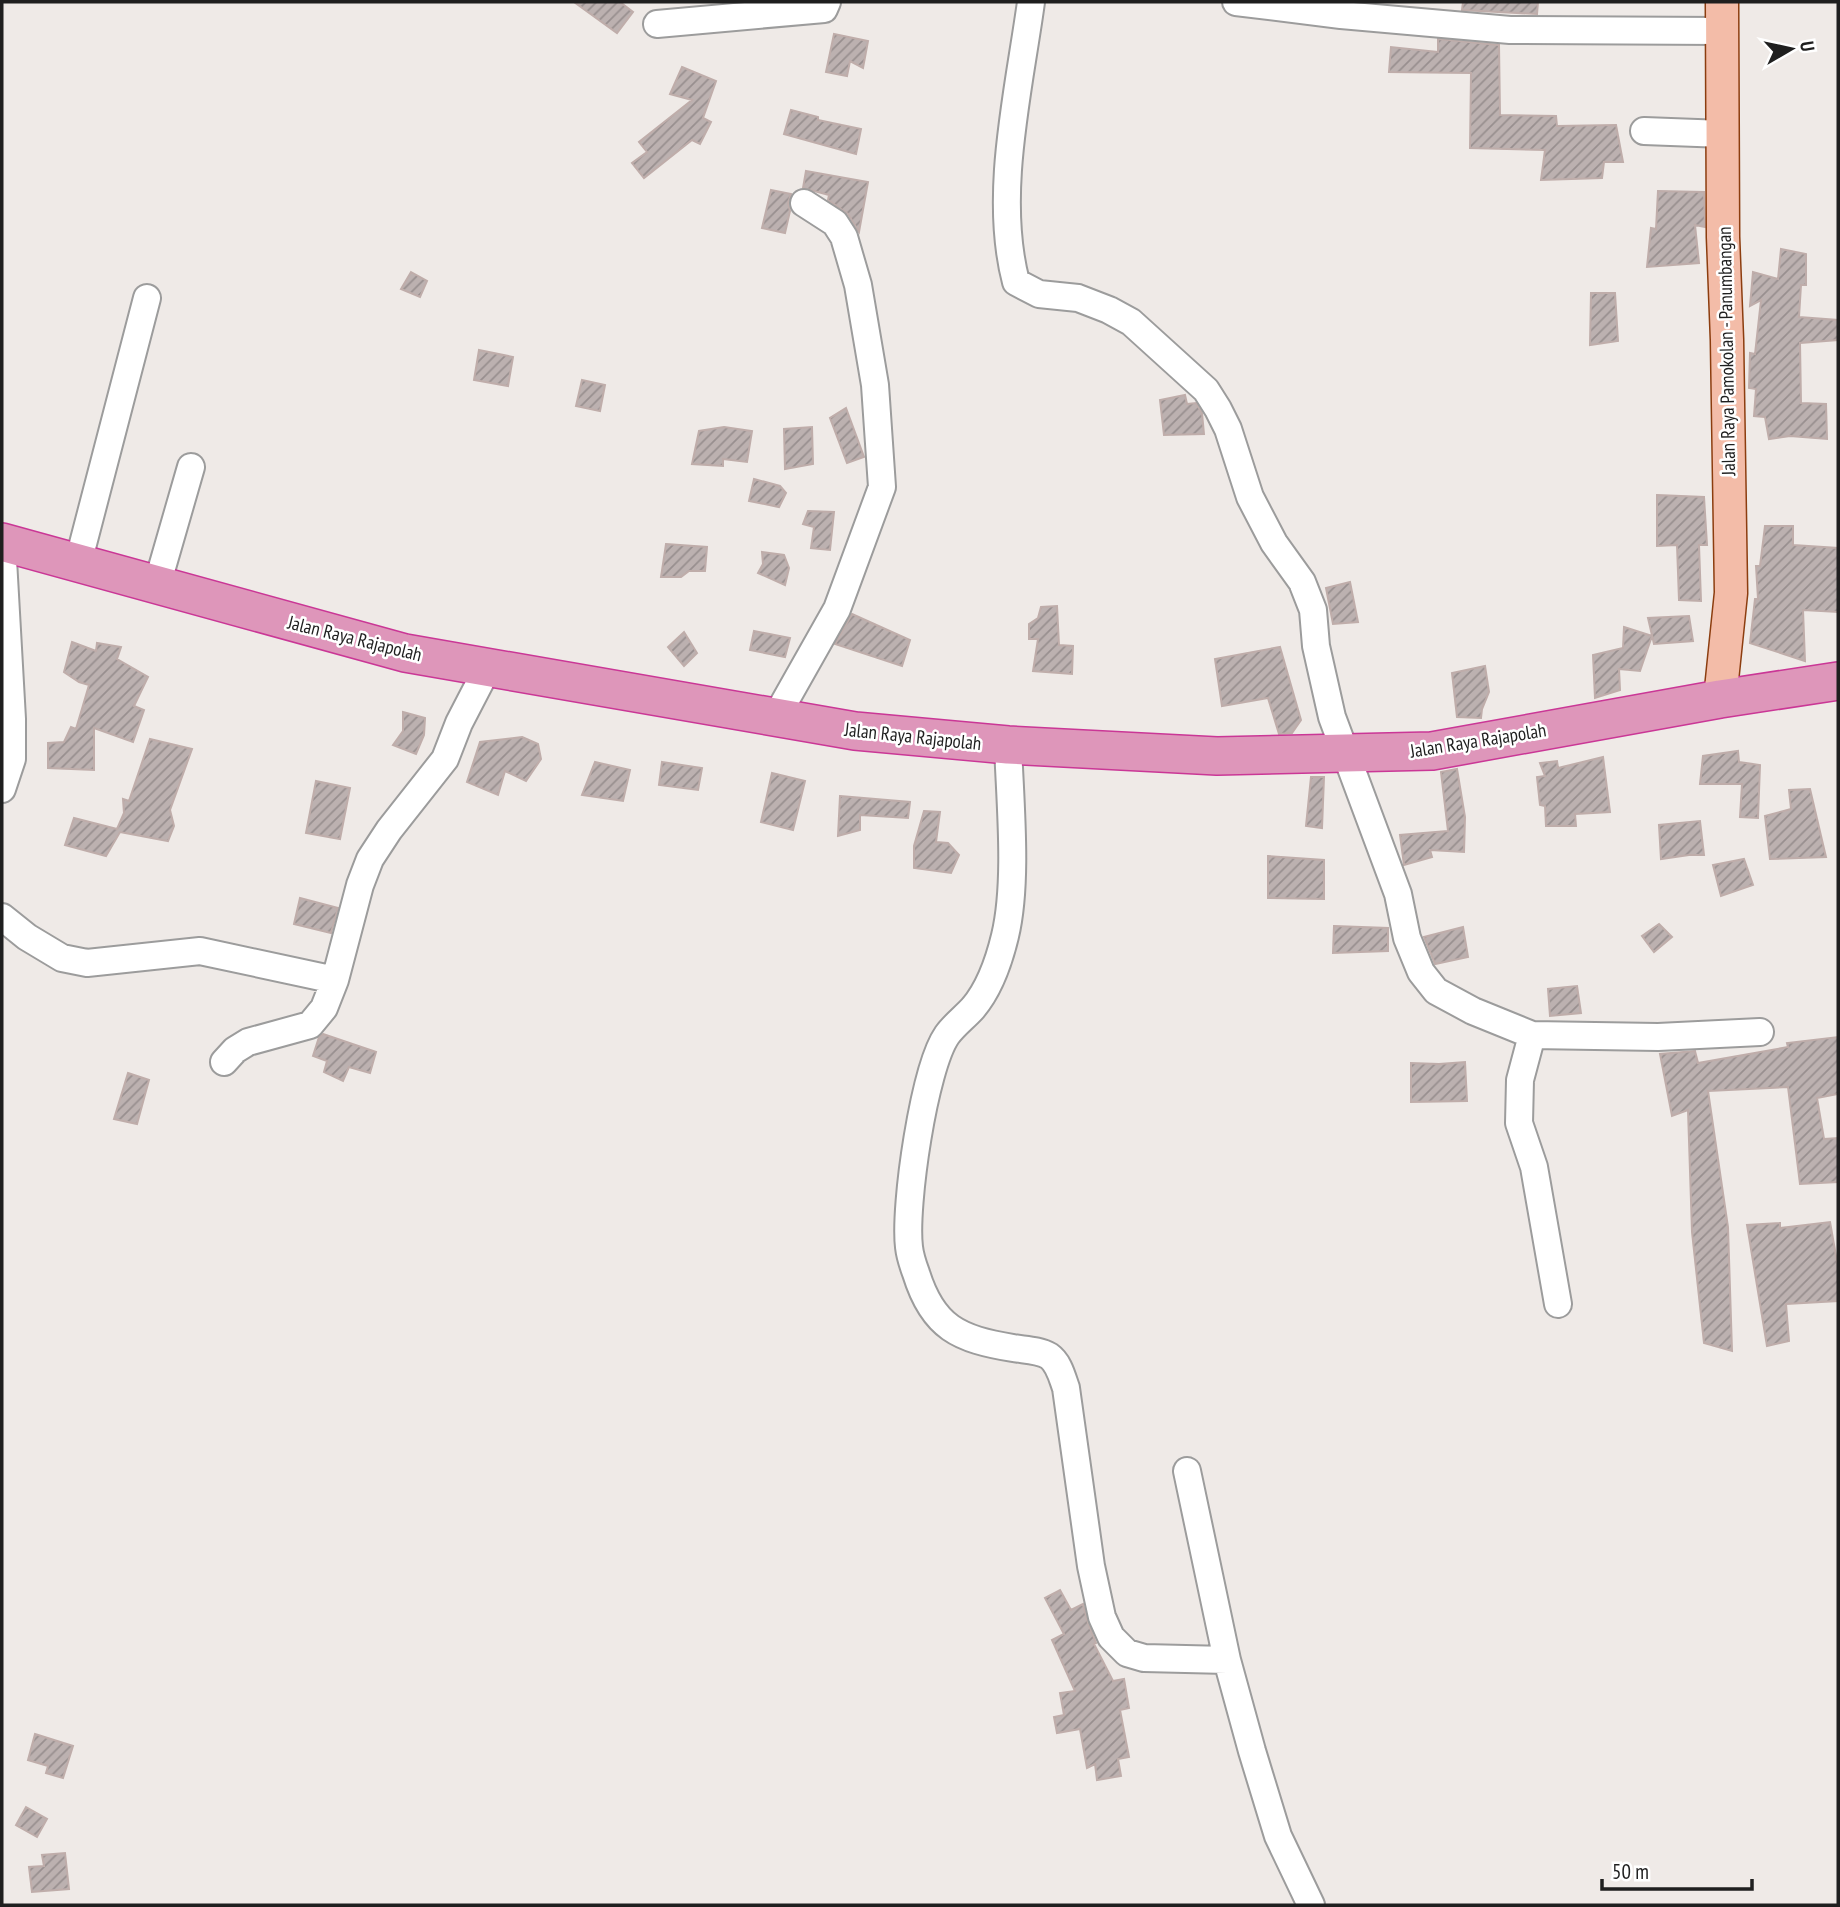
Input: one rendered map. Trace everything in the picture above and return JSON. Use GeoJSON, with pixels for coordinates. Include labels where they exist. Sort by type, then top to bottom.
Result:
{"type":"FeatureCollection","features":[{"type":"Feature","properties":{"kind":"highway","name":"Jalan Raya Rajapolah"},"geometry":{"type":"LineString","coordinates":[[2,542],[405,653],[855,731],[1008,745],[1217,756],[1432,751],[1720,699],[1838,681]]}},
{"type":"Feature","properties":{"kind":"main road","name":"Jalan Raya Pamokolan - Panumbangan"},"geometry":{"type":"LineString","coordinates":[[1720,699],[1731,593],[1723,237],[1722,16]]}},
{"type":"Feature","properties":{"kind":"street"},"geometry":{"type":"LineString","coordinates":[[657,24],[824,9],[827,2]]}},
{"type":"Feature","properties":{"kind":"street"},"geometry":{"type":"LineString","coordinates":[[1031,2],[1008,158],[1009,256],[1016,282],[1039,294],[1078,298],[1131,322],[1206,390],[1228,429],[1250,497],[1274,543],[1301,582],[1313,610],[1322,674],[1345,754],[1398,894],[1407,938],[1421,972],[1436,990],[1454,1001],[1532,1035],[1658,1037],[1760,1032]]}},
{"type":"Feature","properties":{"kind":"street"},"geometry":{"type":"LineString","coordinates":[[1236,2],[1341,15],[1510,30],[1722,16]]}},
{"type":"Feature","properties":{"kind":"street"},"geometry":{"type":"LineString","coordinates":[[1644,131],[1724,134]]}},
{"type":"Feature","properties":{"kind":"street"},"geometry":{"type":"LineString","coordinates":[[776,718],[837,609],[882,487],[875,385],[858,285],[844,237],[835,223],[804,203]]}},
{"type":"Feature","properties":{"kind":"street"},"geometry":{"type":"LineString","coordinates":[[78,563],[148,298]]}},
{"type":"Feature","properties":{"kind":"street"},"geometry":{"type":"LineString","coordinates":[[158,585],[191,467]]}},
{"type":"Feature","properties":{"kind":"street"},"geometry":{"type":"LineString","coordinates":[[2,542],[12,732],[12,759],[2,789]]}},
{"type":"Feature","properties":{"kind":"street"},"geometry":{"type":"LineString","coordinates":[[224,1062],[248,1042],[310,1025],[324,1008],[335,980],[359,885],[370,859],[389,830],[445,759],[459,723],[488,667]]}},
{"type":"Feature","properties":{"kind":"street"},"geometry":{"type":"LineString","coordinates":[[1008,745],[1010,893],[1006,935],[991,980],[975,1006],[947,1035],[935,1061],[927,1089],[909,1203],[909,1247],[928,1303],[946,1326],[970,1339],[1037,1352],[1050,1357],[1059,1368],[1066,1388],[1091,1566],[1102,1616],[1111,1637],[1127,1653],[1144,1658],[1227,1660]]}},
{"type":"Feature","properties":{"kind":"street"},"geometry":{"type":"LineString","coordinates":[[2,917],[27,937],[62,958],[87,963],[200,951],[335,980]]}},
{"type":"Feature","properties":{"kind":"street"},"geometry":{"type":"LineString","coordinates":[[1532,1035],[1520,1080],[1518,1123],[1534,1167],[1558,1304]]}},
{"type":"Feature","properties":{"kind":"street"},"geometry":{"type":"LineString","coordinates":[[1186,1471],[1227,1660],[1252,1751],[1278,1836],[1311,1905]]}},
{"type":"Feature","properties":{"kind":"building"},"geometry":{"type":"Polygon","coordinates":[[[574,2],[620,2],[633,12],[617,33],[574,2]]]}},
{"type":"Feature","properties":{"kind":"building"},"geometry":{"type":"Polygon","coordinates":[[[1463,2],[1538,2],[1537,14],[1462,10],[1463,2]]]}},
{"type":"Feature","properties":{"kind":"building"},"geometry":{"type":"Polygon","coordinates":[[[834,34],[868,41],[863,68],[850,61],[847,76],[826,72],[834,34]]]}},
{"type":"Feature","properties":{"kind":"building"},"geometry":{"type":"Polygon","coordinates":[[[1438,39],[1499,45],[1500,115],[1556,116],[1557,126],[1616,125],[1623,162],[1604,162],[1602,178],[1541,180],[1545,150],[1470,148],[1471,73],[1389,72],[1391,47],[1438,52],[1438,39]]]}},
{"type":"Feature","properties":{"kind":"building"},"geometry":{"type":"Polygon","coordinates":[[[682,67],[716,81],[703,118],[711,122],[700,144],[692,140],[644,178],[632,163],[647,152],[639,142],[692,100],[670,94],[682,67]]]}},
{"type":"Feature","properties":{"kind":"building"},"geometry":{"type":"Polygon","coordinates":[[[791,110],[818,117],[818,120],[861,129],[856,154],[784,134],[791,110]]]}},
{"type":"Feature","properties":{"kind":"building"},"geometry":{"type":"Polygon","coordinates":[[[806,171],[868,182],[859,232],[848,214],[828,200],[829,195],[803,188],[806,171]]]}},
{"type":"Feature","properties":{"kind":"building"},"geometry":{"type":"Polygon","coordinates":[[[771,190],[791,194],[785,233],[762,228],[771,190]]]}},
{"type":"Feature","properties":{"kind":"building"},"geometry":{"type":"Polygon","coordinates":[[[1658,191],[1704,192],[1705,227],[1695,225],[1699,263],[1647,267],[1651,228],[1656,229],[1658,191]]]}},
{"type":"Feature","properties":{"kind":"building"},"geometry":{"type":"Polygon","coordinates":[[[1781,249],[1806,254],[1806,285],[1801,285],[1799,317],[1838,320],[1838,340],[1800,343],[1801,403],[1826,404],[1827,439],[1790,436],[1769,439],[1765,417],[1754,416],[1756,389],[1749,388],[1750,353],[1755,354],[1761,300],[1750,306],[1753,272],[1778,279],[1781,249]]]}},
{"type":"Feature","properties":{"kind":"building"},"geometry":{"type":"Polygon","coordinates":[[[411,272],[427,281],[420,297],[401,289],[411,272]]]}},
{"type":"Feature","properties":{"kind":"building"},"geometry":{"type":"Polygon","coordinates":[[[1591,293],[1615,293],[1618,341],[1590,345],[1591,293]]]}},
{"type":"Feature","properties":{"kind":"building"},"geometry":{"type":"Polygon","coordinates":[[[479,350],[513,357],[508,386],[474,380],[479,350]]]}},
{"type":"Feature","properties":{"kind":"building"},"geometry":{"type":"Polygon","coordinates":[[[582,380],[605,385],[600,411],[576,406],[582,380]]]}},
{"type":"Feature","properties":{"kind":"building"},"geometry":{"type":"Polygon","coordinates":[[[1185,395],[1187,404],[1196,403],[1202,413],[1204,434],[1164,435],[1160,400],[1185,395]]]}},
{"type":"Feature","properties":{"kind":"building"},"geometry":{"type":"Polygon","coordinates":[[[846,408],[864,457],[847,463],[830,418],[846,408]]]}},
{"type":"Feature","properties":{"kind":"building"},"geometry":{"type":"Polygon","coordinates":[[[724,427],[752,431],[747,462],[723,459],[723,466],[692,464],[699,431],[724,427]]]}},
{"type":"Feature","properties":{"kind":"building"},"geometry":{"type":"Polygon","coordinates":[[[812,427],[813,464],[785,469],[784,429],[812,427]]]}},
{"type":"Feature","properties":{"kind":"building"},"geometry":{"type":"Polygon","coordinates":[[[754,479],[780,486],[786,493],[779,507],[749,501],[754,479]]]}},
{"type":"Feature","properties":{"kind":"building"},"geometry":{"type":"Polygon","coordinates":[[[1657,495],[1704,497],[1707,545],[1699,545],[1701,601],[1679,600],[1677,545],[1657,546],[1657,495]]]}},
{"type":"Feature","properties":{"kind":"building"},"geometry":{"type":"Polygon","coordinates":[[[808,511],[834,512],[830,550],[811,548],[814,527],[803,524],[808,511]]]}},
{"type":"Feature","properties":{"kind":"building"},"geometry":{"type":"Polygon","coordinates":[[[1765,526],[1793,526],[1793,545],[1838,548],[1838,612],[1803,610],[1805,661],[1750,643],[1755,599],[1758,599],[1756,566],[1760,566],[1765,526]]]}},
{"type":"Feature","properties":{"kind":"building"},"geometry":{"type":"Polygon","coordinates":[[[666,544],[707,547],[705,571],[689,571],[681,577],[661,577],[666,544]]]}},
{"type":"Feature","properties":{"kind":"building"},"geometry":{"type":"Polygon","coordinates":[[[762,552],[784,555],[789,568],[785,585],[758,573],[763,564],[762,552]]]}},
{"type":"Feature","properties":{"kind":"building"},"geometry":{"type":"Polygon","coordinates":[[[1350,582],[1358,622],[1333,624],[1326,588],[1350,582]]]}},
{"type":"Feature","properties":{"kind":"building"},"geometry":{"type":"Polygon","coordinates":[[[1057,606],[1059,645],[1073,646],[1072,674],[1033,671],[1038,639],[1029,639],[1029,624],[1038,618],[1041,607],[1057,606]]]}},
{"type":"Feature","properties":{"kind":"building"},"geometry":{"type":"Polygon","coordinates":[[[852,614],[910,640],[902,666],[835,644],[852,614]]]}},
{"type":"Feature","properties":{"kind":"building"},"geometry":{"type":"Polygon","coordinates":[[[1689,616],[1693,641],[1654,644],[1648,618],[1689,616]]]}},
{"type":"Feature","properties":{"kind":"building"},"geometry":{"type":"Polygon","coordinates":[[[1624,627],[1652,636],[1640,671],[1619,669],[1620,690],[1595,698],[1593,655],[1623,648],[1624,627]]]}},
{"type":"Feature","properties":{"kind":"building"},"geometry":{"type":"Polygon","coordinates":[[[754,631],[790,638],[785,657],[750,650],[754,631]]]}},
{"type":"Feature","properties":{"kind":"building"},"geometry":{"type":"Polygon","coordinates":[[[684,632],[697,653],[684,666],[668,647],[684,632]]]}},
{"type":"Feature","properties":{"kind":"building"},"geometry":{"type":"Polygon","coordinates":[[[72,642],[96,651],[97,643],[121,647],[117,659],[148,677],[134,706],[144,710],[133,742],[94,728],[94,770],[48,768],[48,743],[64,742],[71,727],[76,729],[89,685],[64,672],[72,642]]]}},
{"type":"Feature","properties":{"kind":"building"},"geometry":{"type":"Polygon","coordinates":[[[1280,647],[1301,720],[1292,733],[1279,734],[1268,698],[1222,706],[1215,659],[1280,647]]]}},
{"type":"Feature","properties":{"kind":"building"},"geometry":{"type":"Polygon","coordinates":[[[1485,666],[1489,692],[1481,718],[1457,717],[1452,673],[1485,666]]]}},
{"type":"Feature","properties":{"kind":"building"},"geometry":{"type":"Polygon","coordinates":[[[403,712],[425,718],[424,735],[416,754],[393,745],[403,731],[403,712]]]}},
{"type":"Feature","properties":{"kind":"building"},"geometry":{"type":"Polygon","coordinates":[[[522,737],[538,744],[541,759],[526,781],[505,771],[498,795],[467,782],[480,742],[522,737]]]}},
{"type":"Feature","properties":{"kind":"building"},"geometry":{"type":"Polygon","coordinates":[[[150,739],[192,749],[170,810],[174,826],[168,841],[120,832],[106,856],[65,845],[74,818],[117,829],[124,813],[123,799],[129,801],[150,739]]]}},
{"type":"Feature","properties":{"kind":"building"},"geometry":{"type":"Polygon","coordinates":[[[1738,751],[1739,762],[1760,765],[1758,818],[1740,817],[1742,784],[1700,784],[1703,756],[1738,751]]]}},
{"type":"Feature","properties":{"kind":"building"},"geometry":{"type":"Polygon","coordinates":[[[1603,757],[1610,812],[1575,814],[1576,826],[1546,826],[1545,806],[1540,805],[1537,777],[1545,776],[1540,763],[1557,761],[1558,768],[1603,757]]]}},
{"type":"Feature","properties":{"kind":"building"},"geometry":{"type":"Polygon","coordinates":[[[595,762],[630,770],[623,801],[582,795],[595,762]]]}},
{"type":"Feature","properties":{"kind":"building"},"geometry":{"type":"Polygon","coordinates":[[[662,762],[702,768],[698,790],[659,785],[662,762]]]}},
{"type":"Feature","properties":{"kind":"building"},"geometry":{"type":"Polygon","coordinates":[[[1457,769],[1465,817],[1464,852],[1430,850],[1432,857],[1404,865],[1400,835],[1448,831],[1441,772],[1457,769]]]}},
{"type":"Feature","properties":{"kind":"building"},"geometry":{"type":"Polygon","coordinates":[[[772,773],[805,781],[793,830],[761,822],[772,773]]]}},
{"type":"Feature","properties":{"kind":"building"},"geometry":{"type":"Polygon","coordinates":[[[1311,777],[1324,777],[1322,828],[1306,826],[1311,777]]]}},
{"type":"Feature","properties":{"kind":"building"},"geometry":{"type":"Polygon","coordinates":[[[316,781],[350,788],[340,839],[306,833],[316,781]]]}},
{"type":"Feature","properties":{"kind":"building"},"geometry":{"type":"Polygon","coordinates":[[[1810,789],[1826,857],[1770,859],[1765,816],[1791,809],[1789,790],[1810,789]]]}},
{"type":"Feature","properties":{"kind":"building"},"geometry":{"type":"Polygon","coordinates":[[[840,796],[910,802],[908,818],[860,815],[860,830],[838,836],[840,796]]]}},
{"type":"Feature","properties":{"kind":"building"},"geometry":{"type":"Polygon","coordinates":[[[924,811],[940,812],[936,842],[948,843],[959,855],[951,873],[914,868],[914,846],[924,811]]]}},
{"type":"Feature","properties":{"kind":"building"},"geometry":{"type":"Polygon","coordinates":[[[1700,821],[1704,855],[1661,859],[1659,825],[1700,821]]]}},
{"type":"Feature","properties":{"kind":"building"},"geometry":{"type":"Polygon","coordinates":[[[1268,856],[1324,860],[1324,899],[1268,898],[1268,856]]]}},
{"type":"Feature","properties":{"kind":"building"},"geometry":{"type":"Polygon","coordinates":[[[1744,859],[1753,885],[1721,896],[1713,865],[1744,859]]]}},
{"type":"Feature","properties":{"kind":"building"},"geometry":{"type":"Polygon","coordinates":[[[300,898],[338,908],[331,933],[294,924],[300,898]]]}},
{"type":"Feature","properties":{"kind":"building"},"geometry":{"type":"Polygon","coordinates":[[[1659,924],[1672,937],[1654,952],[1642,936],[1659,924]]]}},
{"type":"Feature","properties":{"kind":"building"},"geometry":{"type":"Polygon","coordinates":[[[1334,926],[1388,928],[1388,951],[1333,953],[1334,926]]]}},
{"type":"Feature","properties":{"kind":"building"},"geometry":{"type":"Polygon","coordinates":[[[1463,927],[1468,957],[1435,964],[1424,937],[1463,927]]]}},
{"type":"Feature","properties":{"kind":"building"},"geometry":{"type":"Polygon","coordinates":[[[1577,986],[1581,1013],[1550,1016],[1548,989],[1577,986]]]}},
{"type":"Feature","properties":{"kind":"building"},"geometry":{"type":"Polygon","coordinates":[[[323,1034],[376,1052],[370,1073],[349,1067],[343,1081],[324,1072],[327,1061],[313,1056],[319,1037],[323,1034]]]}},
{"type":"Feature","properties":{"kind":"building"},"geometry":{"type":"Polygon","coordinates":[[[1838,1037],[1838,1094],[1817,1098],[1824,1139],[1838,1138],[1838,1182],[1800,1184],[1788,1087],[1708,1091],[1728,1227],[1732,1351],[1704,1343],[1692,1232],[1688,1110],[1672,1116],[1660,1054],[1695,1051],[1698,1063],[1788,1047],[1787,1043],[1838,1037]]]}},
{"type":"Feature","properties":{"kind":"building"},"geometry":{"type":"Polygon","coordinates":[[[1465,1062],[1467,1101],[1411,1102],[1411,1063],[1465,1062]]]}},
{"type":"Feature","properties":{"kind":"building"},"geometry":{"type":"Polygon","coordinates":[[[128,1073],[149,1080],[137,1124],[114,1119],[128,1073]]]}},
{"type":"Feature","properties":{"kind":"building"},"geometry":{"type":"Polygon","coordinates":[[[1830,1222],[1838,1267],[1838,1301],[1786,1304],[1789,1341],[1767,1346],[1747,1225],[1780,1223],[1780,1228],[1830,1222]]]}},
{"type":"Feature","properties":{"kind":"building"},"geometry":{"type":"Polygon","coordinates":[[[1060,1590],[1071,1610],[1083,1604],[1096,1643],[1094,1644],[1113,1681],[1124,1679],[1129,1708],[1120,1710],[1129,1757],[1118,1759],[1121,1776],[1097,1780],[1095,1764],[1087,1768],[1080,1729],[1057,1733],[1054,1717],[1064,1715],[1060,1693],[1075,1691],[1052,1640],[1064,1634],[1045,1598],[1060,1590]]]}},
{"type":"Feature","properties":{"kind":"building"},"geometry":{"type":"Polygon","coordinates":[[[35,1734],[73,1746],[63,1778],[46,1773],[48,1766],[28,1760],[35,1734]]]}},
{"type":"Feature","properties":{"kind":"building"},"geometry":{"type":"Polygon","coordinates":[[[26,1807],[47,1819],[37,1837],[16,1825],[26,1807]]]}},
{"type":"Feature","properties":{"kind":"building"},"geometry":{"type":"Polygon","coordinates":[[[65,1853],[69,1889],[32,1892],[29,1867],[44,1866],[42,1855],[65,1853]]]}}]}
